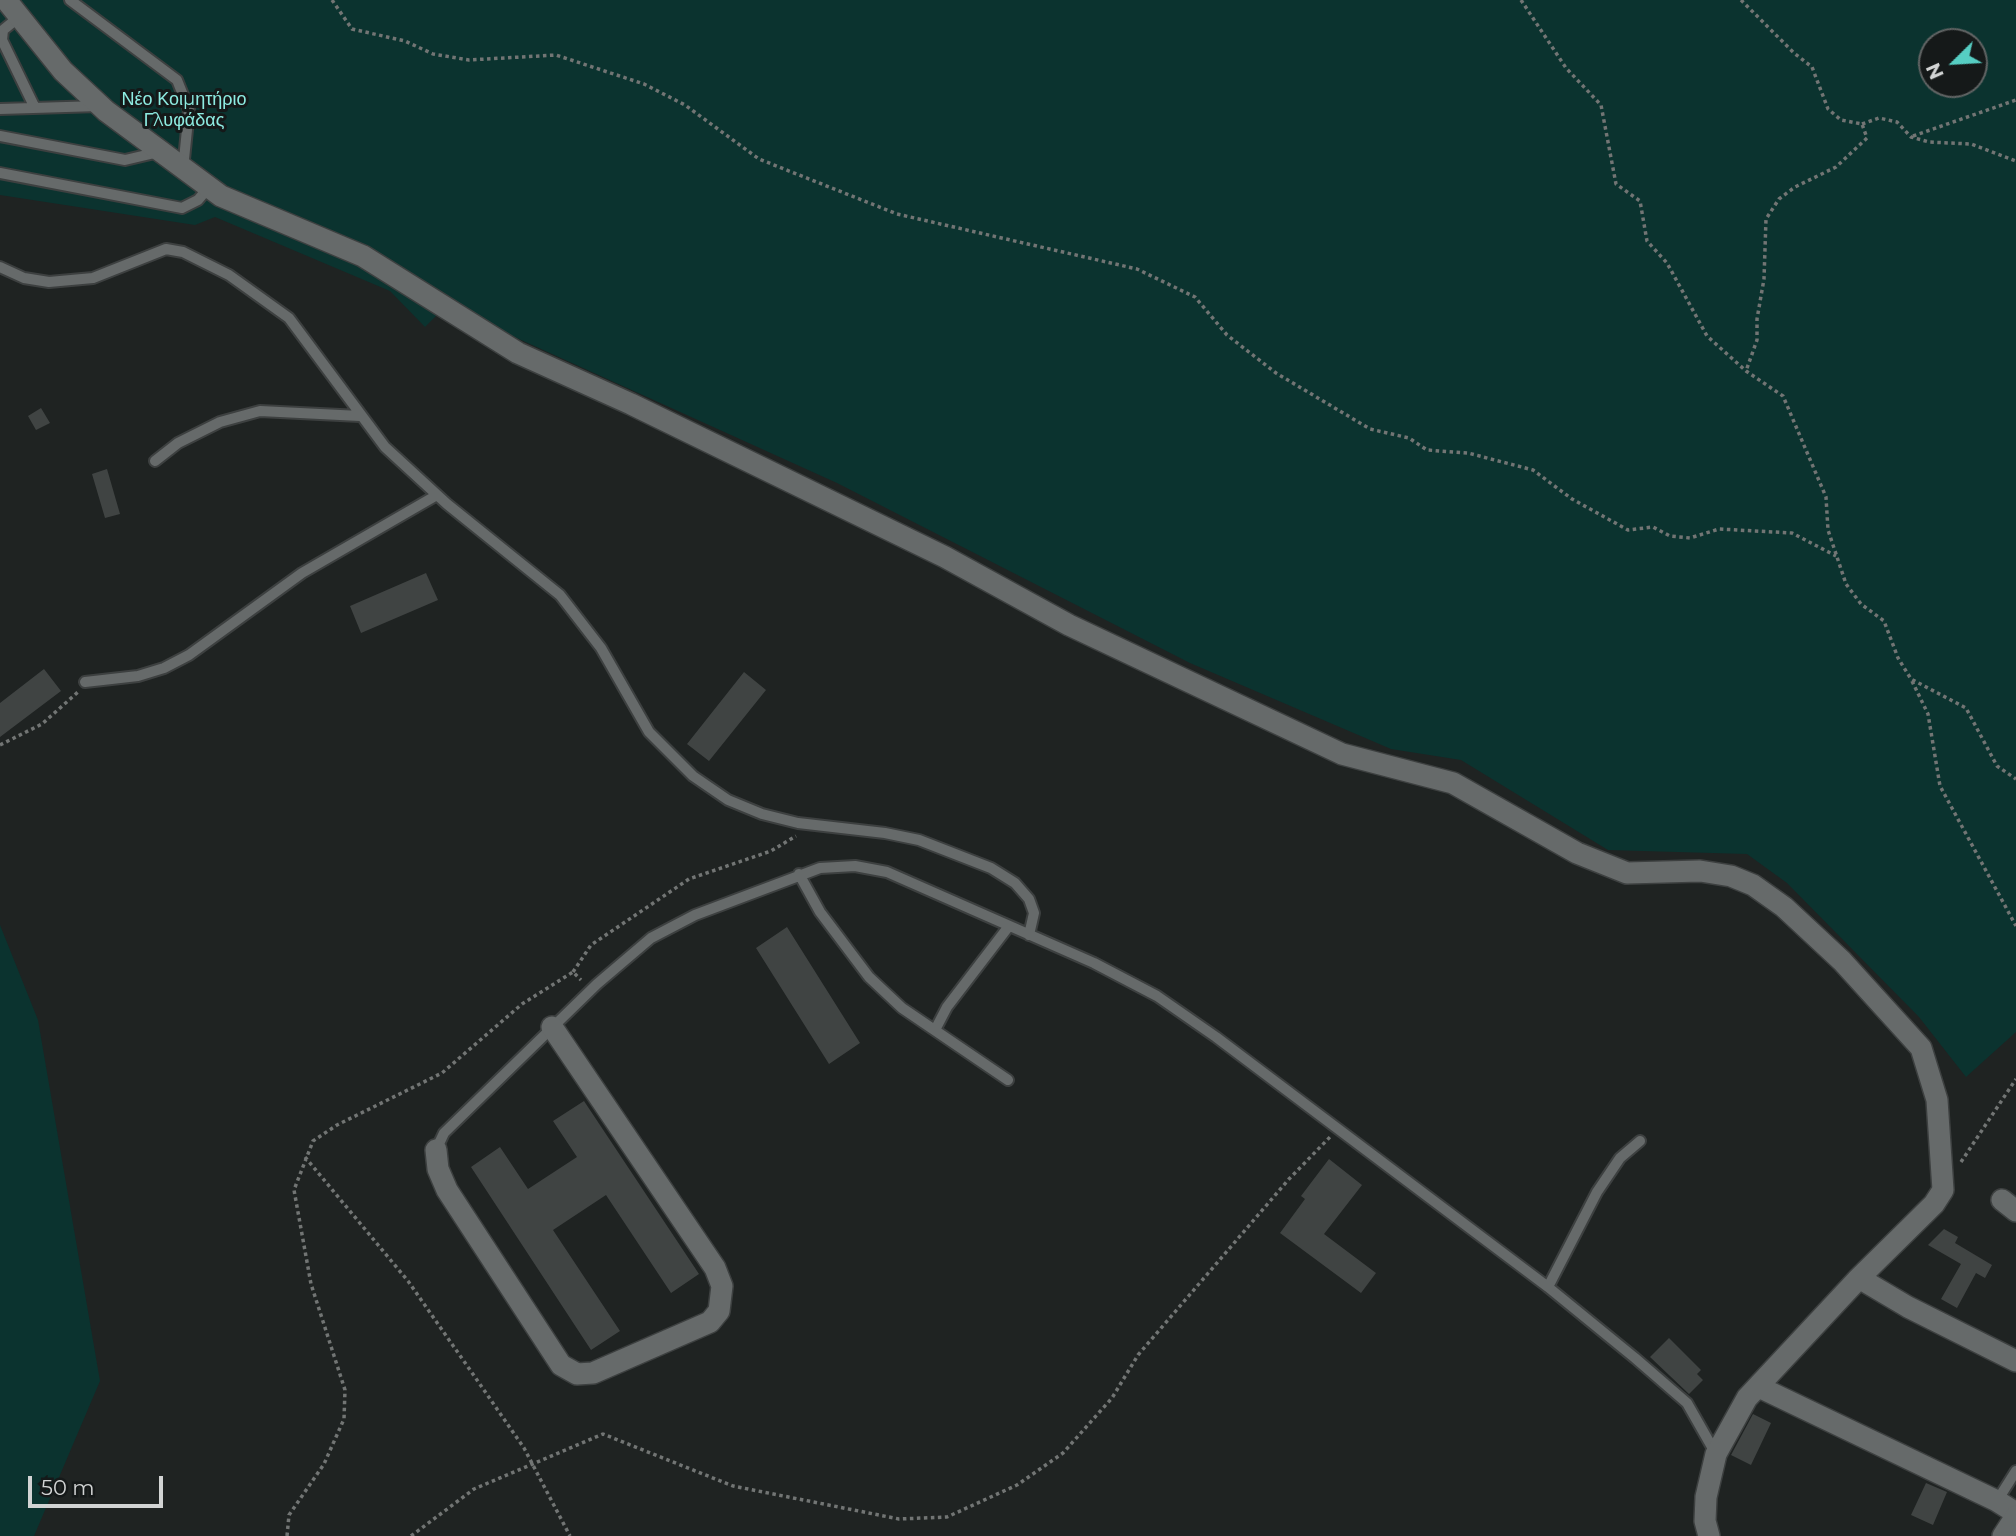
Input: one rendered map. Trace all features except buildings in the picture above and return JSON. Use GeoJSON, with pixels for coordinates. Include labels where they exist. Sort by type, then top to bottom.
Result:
{"type":"FeatureCollection","features":[{"type":"Feature","properties":{"kind":"street"},"geometry":{"type":"LineString","coordinates":[[13,8],[63,71],[101,106],[221,196],[363,256],[518,353],[644,410],[945,557],[1069,625],[1342,754],[1453,783],[1577,853],[1627,873],[1700,871],[1731,876],[1754,885],[1784,906],[1842,961],[1921,1048],[1937,1100],[1943,1190],[1934,1204],[1859,1278],[1747,1398],[1716,1454],[1706,1497],[1704,1521],[1709,1536]]}},
{"type":"Feature","properties":{"kind":"street"},"geometry":{"type":"LineString","coordinates":[[436,1150],[438,1169],[447,1190],[561,1364],[577,1374],[593,1373],[710,1322],[719,1311],[722,1286],[715,1268],[552,1027]]}},
{"type":"Feature","properties":{"kind":"street"},"geometry":{"type":"LineString","coordinates":[[1859,1278],[1908,1307],[2016,1361]]}},
{"type":"Feature","properties":{"kind":"street"},"geometry":{"type":"LineString","coordinates":[[1759,1387],[1997,1501],[2016,1515],[2003,1536]]}},
{"type":"Feature","properties":{"kind":"lane"},"geometry":{"type":"LineString","coordinates":[[70,0],[177,80],[189,110],[183,169]]}},
{"type":"Feature","properties":{"kind":"lane"},"geometry":{"type":"LineString","coordinates":[[13,8],[2,40],[35,108]]}},
{"type":"Feature","properties":{"kind":"lane"},"geometry":{"type":"LineString","coordinates":[[0,109],[101,106]]}},
{"type":"Feature","properties":{"kind":"lane"},"geometry":{"type":"LineString","coordinates":[[0,136],[125,160],[159,152]]}},
{"type":"Feature","properties":{"kind":"lane"},"geometry":{"type":"LineString","coordinates":[[0,173],[182,208],[198,200],[209,187]]}},
{"type":"Feature","properties":{"kind":"lane"},"geometry":{"type":"LineString","coordinates":[[0,267],[24,278],[49,282],[93,278],[166,249],[183,251],[229,275],[289,317],[334,374],[360,416],[385,447],[437,495],[559,595],[601,648],[649,732],[693,776],[729,800],[751,809],[805,824],[885,832],[919,840],[991,868],[1015,883],[1029,899],[1034,913],[1029,934]]}},
{"type":"Feature","properties":{"kind":"lane"},"geometry":{"type":"LineString","coordinates":[[155,461],[178,443],[220,422],[260,411],[360,416]]}},
{"type":"Feature","properties":{"kind":"lane"},"geometry":{"type":"LineString","coordinates":[[85,682],[138,676],[189,655],[302,573],[437,495]]}},
{"type":"Feature","properties":{"kind":"lane"},"geometry":{"type":"LineString","coordinates":[[436,1150],[444,1133],[591,990],[651,938],[695,915],[820,868],[855,866],[887,873],[1029,934],[1157,996],[1338,1128],[1415,1189],[1548,1287],[1687,1403],[1716,1454]]}},
{"type":"Feature","properties":{"kind":"lane"},"geometry":{"type":"LineString","coordinates":[[799,874],[820,912],[869,977],[902,1008],[1009,1080]]}},
{"type":"Feature","properties":{"kind":"lane"},"geometry":{"type":"LineString","coordinates":[[935,1030],[947,1007],[1009,926]]}},
{"type":"Feature","properties":{"kind":"lane"},"geometry":{"type":"LineString","coordinates":[[1548,1287],[1597,1192],[1620,1158],[1640,1141]]}},
{"type":"Feature","properties":{"kind":"lane"},"geometry":{"type":"LineString","coordinates":[[1997,1501],[2016,1471]]}},
{"type":"Feature","properties":{"kind":"path"},"geometry":{"type":"LineString","coordinates":[[332,0],[352,29],[405,41],[433,54],[469,60],[556,55],[644,84],[685,105],[759,159],[897,214],[1137,268],[1195,297],[1227,335],[1266,366],[1370,429],[1409,439],[1427,450],[1481,456],[1533,470],[1572,499],[1628,530],[1653,527],[1670,536],[1690,538],[1719,529],[1792,533],[1836,556]]}},
{"type":"Feature","properties":{"kind":"path"},"geometry":{"type":"LineString","coordinates":[[1521,0],[1566,68],[1601,105],[1616,184],[1640,201],[1647,241],[1667,263],[1707,336],[1746,371],[1783,396],[1826,497],[1828,530],[1846,584],[1861,604],[1884,621],[1898,658],[1928,713],[1940,786],[2016,926]]}},
{"type":"Feature","properties":{"kind":"path"},"geometry":{"type":"LineString","coordinates":[[1741,0],[1794,53],[1812,67],[1828,109],[1841,120],[1862,124],[1879,118],[1898,122],[1911,137],[1929,142],[1971,144],[2016,161]]}},
{"type":"Feature","properties":{"kind":"path"},"geometry":{"type":"LineString","coordinates":[[1911,137],[2016,100]]}},
{"type":"Feature","properties":{"kind":"path"},"geometry":{"type":"LineString","coordinates":[[1746,371],[1756,340],[1765,279],[1766,219],[1779,199],[1836,167],[1867,138],[1862,124]]}},
{"type":"Feature","properties":{"kind":"path"},"geometry":{"type":"LineString","coordinates":[[1911,679],[1966,708],[1997,766],[2016,779]]}},
{"type":"Feature","properties":{"kind":"path"},"geometry":{"type":"LineString","coordinates":[[0,745],[60,711],[85,682]]}},
{"type":"Feature","properties":{"kind":"path"},"geometry":{"type":"LineString","coordinates":[[287,1536],[289,1515],[324,1464],[344,1419],[345,1390],[311,1284],[294,1190],[313,1142],[337,1125],[442,1073],[522,1004],[573,972],[591,945],[689,879],[771,851],[791,841],[805,824]]}},
{"type":"Feature","properties":{"kind":"path"},"geometry":{"type":"LineString","coordinates":[[573,972],[591,990]]}},
{"type":"Feature","properties":{"kind":"path"},"geometry":{"type":"LineString","coordinates":[[1943,1190],[2016,1079]]}},
{"type":"Feature","properties":{"kind":"path"},"geometry":{"type":"LineString","coordinates":[[411,1536],[474,1489],[603,1434],[733,1486],[899,1519],[947,1517],[1017,1485],[1063,1453],[1112,1398],[1138,1355],[1289,1179],[1338,1128]]}},
{"type":"Feature","properties":{"kind":"path"},"geometry":{"type":"LineString","coordinates":[[305,1157],[408,1282],[524,1448],[570,1536]]}},
{"type":"Feature","properties":{"kind":"green space","name":"Νέο Κοιμητήριο Γλυφάδας"},"geometry":{"type":"Polygon","coordinates":[[[0,0],[2016,0],[2016,1032],[1966,1077],[1919,1017],[1787,883],[1747,854],[1608,850],[1461,760],[1391,749],[1190,663],[837,483],[446,306],[425,327],[390,291],[215,217],[195,225],[0,195],[0,0]]]}},
{"type":"Feature","properties":{"kind":"green space"},"geometry":{"type":"Polygon","coordinates":[[[0,925],[38,1020],[100,1381],[34,1536],[0,1536],[0,925]]]}}]}
